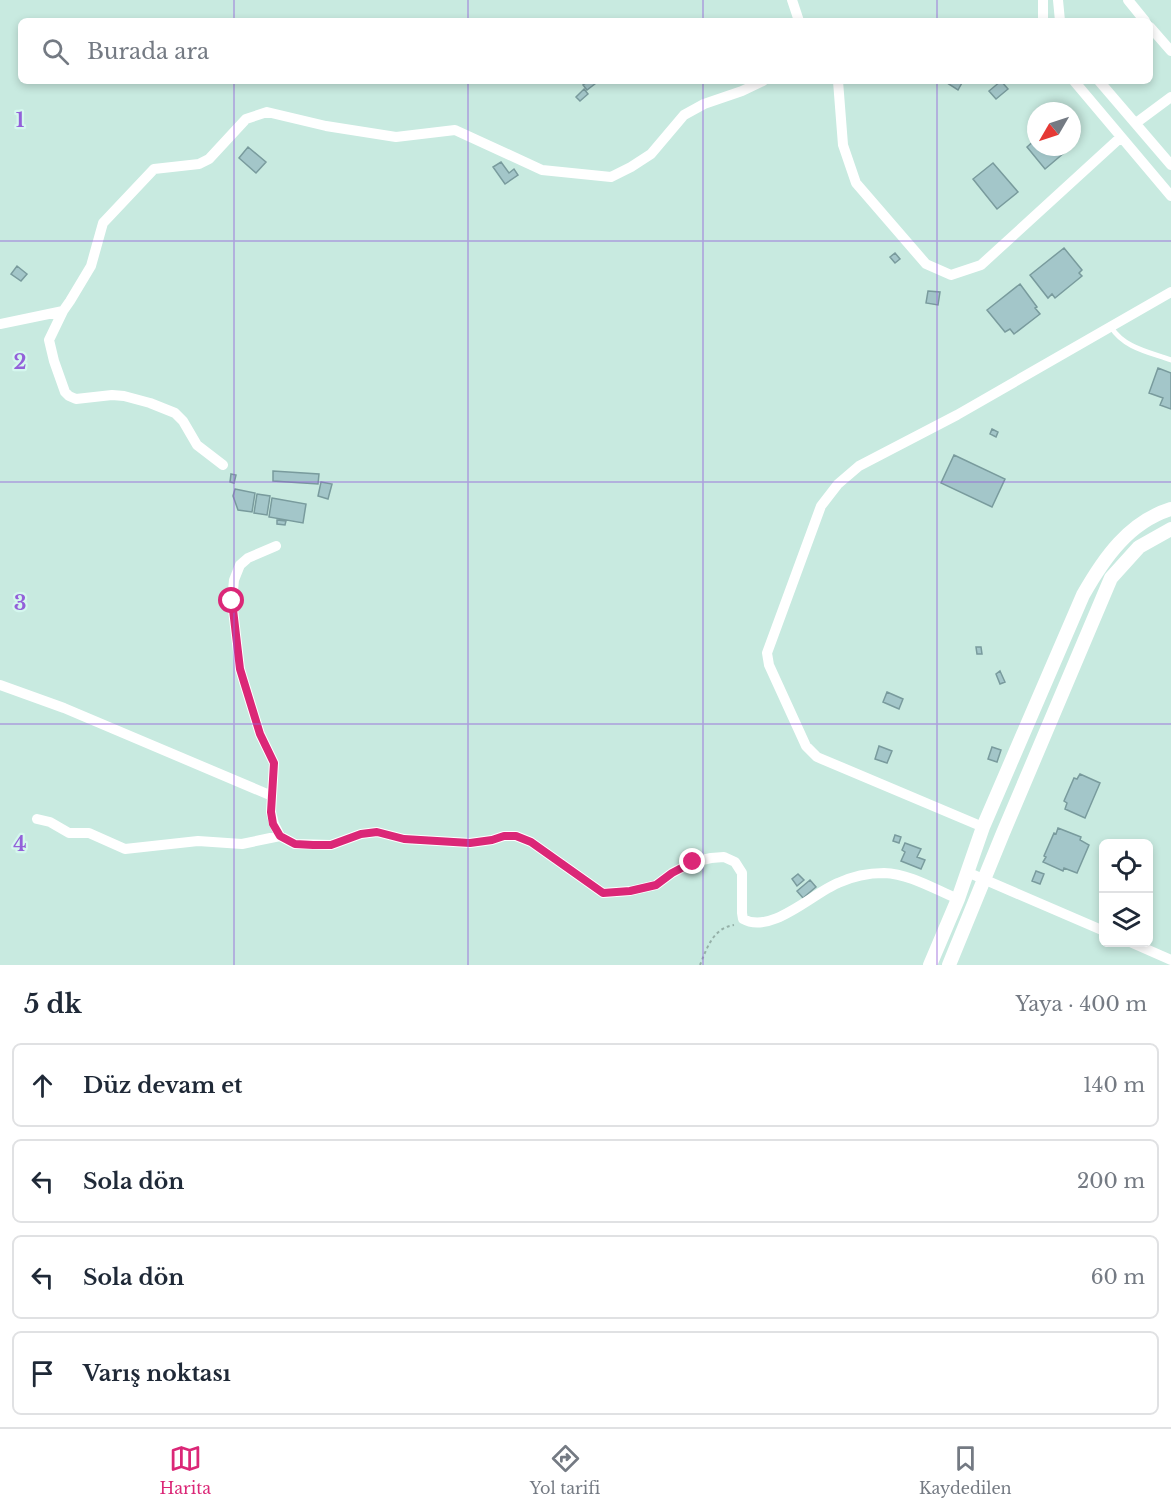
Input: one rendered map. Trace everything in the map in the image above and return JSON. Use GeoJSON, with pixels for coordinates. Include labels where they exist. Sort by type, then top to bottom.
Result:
{"type":"FeatureCollection","features":[{"type":"Feature","properties":{"kind":"street"},"geometry":{"type":"LineString","coordinates":[[792,0],[799,18]]}},
{"type":"Feature","properties":{"kind":"street"},"geometry":{"type":"LineString","coordinates":[[1043,0],[1043,18]]}},
{"type":"Feature","properties":{"kind":"street"},"geometry":{"type":"LineString","coordinates":[[1058,0],[1060,18]]}},
{"type":"Feature","properties":{"kind":"street"},"geometry":{"type":"LineString","coordinates":[[1128,0],[1143,18]]}},
{"type":"Feature","properties":{"kind":"street"},"geometry":{"type":"LineString","coordinates":[[1153,30],[1171,51]]}},
{"type":"Feature","properties":{"kind":"street"},"geometry":{"type":"LineString","coordinates":[[223,465],[197,445],[183,421],[175,413],[124,396],[76,399],[69,396],[65,392],[57,371],[49,340],[63,311],[91,266],[103,223],[154,170],[199,164],[209,159],[246,119],[267,112],[326,126],[396,137],[454,130],[542,170],[611,177],[651,154],[684,115],[704,104],[757,84]]}},
{"type":"Feature","properties":{"kind":"street"},"geometry":{"type":"LineString","coordinates":[[838,84],[843,145],[856,183],[926,264],[951,275],[981,265],[1121,137]]}},
{"type":"Feature","properties":{"kind":"street"},"geometry":{"type":"LineString","coordinates":[[1077,84],[1171,196]]}},
{"type":"Feature","properties":{"kind":"street"},"geometry":{"type":"LineString","coordinates":[[1103,84],[1171,165]]}},
{"type":"Feature","properties":{"kind":"street"},"geometry":{"type":"LineString","coordinates":[[1136,123],[1171,97]]}},
{"type":"Feature","properties":{"kind":"street"},"geometry":{"type":"LineString","coordinates":[[983,827],[817,757],[806,746],[769,665],[767,653],[821,506],[838,484],[859,466],[957,415],[1171,292]]}},
{"type":"Feature","properties":{"kind":"street"},"geometry":{"type":"LineString","coordinates":[[0,324],[63,311]]}},
{"type":"Feature","properties":{"kind":"street"},"geometry":{"type":"LineString","coordinates":[[930,965],[983,827],[1083,595],[1101,562],[1127,534],[1157,514],[1171,509]]}},
{"type":"Feature","properties":{"kind":"street"},"geometry":{"type":"LineString","coordinates":[[950,965],[1111,578],[1139,547],[1171,529]]}},
{"type":"Feature","properties":{"kind":"street"},"geometry":{"type":"LineString","coordinates":[[276,546],[248,558],[240,565],[234,580],[232,601],[240,669],[260,734],[274,763],[271,812],[273,824],[280,836],[295,844],[331,845],[361,834],[377,832],[404,839],[470,843],[504,836],[516,836],[531,842],[603,893],[630,891],[656,885],[693,862],[724,858],[735,862],[742,873],[743,919],[751,923],[773,919],[791,912],[839,882],[882,873],[920,882],[957,899]]}},
{"type":"Feature","properties":{"kind":"street"},"geometry":{"type":"LineString","coordinates":[[0,685],[64,708],[272,795]]}},
{"type":"Feature","properties":{"kind":"street"},"geometry":{"type":"LineString","coordinates":[[37,819],[50,822],[69,832],[89,833],[125,849],[198,841],[242,844],[280,836]]}},
{"type":"Feature","properties":{"kind":"street"},"geometry":{"type":"LineString","coordinates":[[967,872],[1099,929]]}},
{"type":"Feature","properties":{"kind":"street"},"geometry":{"type":"LineString","coordinates":[[1141,947],[1171,960]]}},
{"type":"Feature","properties":{"kind":"lane"},"geometry":{"type":"LineString","coordinates":[[1111,327],[1117,336],[1128,345],[1171,360]]}},
{"type":"Feature","properties":{"kind":"path"},"geometry":{"type":"LineString","coordinates":[[700,965],[715,935],[724,926],[738,924],[743,919]]}},
{"type":"Feature","properties":{"kind":"building"},"geometry":{"type":"Polygon","coordinates":[[[584,84],[595,84],[587,90],[584,84]]]}},
{"type":"Feature","properties":{"kind":"building"},"geometry":{"type":"Polygon","coordinates":[[[949,84],[961,84],[958,90],[949,84]]]}},
{"type":"Feature","properties":{"kind":"building"},"geometry":{"type":"Polygon","coordinates":[[[997,84],[1004,84],[1008,89],[996,99],[989,91],[997,84]]]}},
{"type":"Feature","properties":{"kind":"building"},"geometry":{"type":"Polygon","coordinates":[[[584,89],[588,94],[580,101],[576,97],[584,89]]]}},
{"type":"Feature","properties":{"kind":"building"},"geometry":{"type":"Polygon","coordinates":[[[248,147],[266,162],[256,173],[239,158],[248,147]]]}},
{"type":"Feature","properties":{"kind":"building"},"geometry":{"type":"Polygon","coordinates":[[[1034,156],[1060,156],[1045,169],[1034,156]]]}},
{"type":"Feature","properties":{"kind":"building"},"geometry":{"type":"Polygon","coordinates":[[[501,162],[509,173],[514,169],[518,175],[505,184],[493,167],[501,162]]]}},
{"type":"Feature","properties":{"kind":"building"},"geometry":{"type":"Polygon","coordinates":[[[993,163],[1018,192],[997,209],[973,179],[993,163]]]}},
{"type":"Feature","properties":{"kind":"building"},"geometry":{"type":"Polygon","coordinates":[[[1064,248],[1082,270],[1079,273],[1082,276],[1055,298],[1052,294],[1048,298],[1030,275],[1064,248]]]}},
{"type":"Feature","properties":{"kind":"building"},"geometry":{"type":"Polygon","coordinates":[[[895,253],[900,259],[895,263],[890,257],[895,253]]]}},
{"type":"Feature","properties":{"kind":"building"},"geometry":{"type":"Polygon","coordinates":[[[17,266],[27,274],[21,281],[11,274],[17,266]]]}},
{"type":"Feature","properties":{"kind":"building"},"geometry":{"type":"Polygon","coordinates":[[[1020,284],[1040,314],[1014,334],[1010,329],[1005,332],[987,310],[1020,284]]]}},
{"type":"Feature","properties":{"kind":"building"},"geometry":{"type":"Polygon","coordinates":[[[928,291],[940,292],[938,305],[926,303],[928,291]]]}},
{"type":"Feature","properties":{"kind":"building"},"geometry":{"type":"Polygon","coordinates":[[[1158,368],[1171,373],[1171,409],[1160,405],[1163,398],[1149,393],[1158,368]]]}},
{"type":"Feature","properties":{"kind":"building"},"geometry":{"type":"Polygon","coordinates":[[[992,429],[998,432],[996,437],[990,434],[992,429]]]}},
{"type":"Feature","properties":{"kind":"building"},"geometry":{"type":"Polygon","coordinates":[[[954,455],[1005,479],[992,507],[941,483],[954,455]]]}},
{"type":"Feature","properties":{"kind":"building"},"geometry":{"type":"Polygon","coordinates":[[[273,471],[319,474],[318,484],[273,481],[273,471]]]}},
{"type":"Feature","properties":{"kind":"building"},"geometry":{"type":"Polygon","coordinates":[[[231,474],[236,475],[234,483],[230,482],[231,474]]]}},
{"type":"Feature","properties":{"kind":"building"},"geometry":{"type":"Polygon","coordinates":[[[321,482],[332,484],[328,499],[318,496],[321,482]]]}},
{"type":"Feature","properties":{"kind":"building"},"geometry":{"type":"Polygon","coordinates":[[[235,489],[255,493],[252,512],[238,510],[233,496],[235,489]]]}},
{"type":"Feature","properties":{"kind":"building"},"geometry":{"type":"Polygon","coordinates":[[[257,494],[270,496],[267,515],[254,513],[257,494]]]}},
{"type":"Feature","properties":{"kind":"building"},"geometry":{"type":"Polygon","coordinates":[[[272,498],[306,504],[303,523],[269,517],[272,498]]]}},
{"type":"Feature","properties":{"kind":"building"},"geometry":{"type":"Polygon","coordinates":[[[277,520],[286,521],[285,525],[277,524],[277,520]]]}},
{"type":"Feature","properties":{"kind":"building"},"geometry":{"type":"Polygon","coordinates":[[[976,647],[981,647],[982,654],[977,654],[976,647]]]}},
{"type":"Feature","properties":{"kind":"building"},"geometry":{"type":"Polygon","coordinates":[[[1000,671],[1005,682],[1000,684],[996,674],[1000,671]]]}},
{"type":"Feature","properties":{"kind":"building"},"geometry":{"type":"Polygon","coordinates":[[[887,692],[903,699],[899,709],[883,702],[887,692]]]}},
{"type":"Feature","properties":{"kind":"building"},"geometry":{"type":"Polygon","coordinates":[[[879,746],[892,751],[887,763],[875,759],[879,746]]]}},
{"type":"Feature","properties":{"kind":"building"},"geometry":{"type":"Polygon","coordinates":[[[992,747],[1001,750],[997,762],[988,759],[992,747]]]}},
{"type":"Feature","properties":{"kind":"building"},"geometry":{"type":"Polygon","coordinates":[[[1080,774],[1100,783],[1085,818],[1065,809],[1067,803],[1064,801],[1074,778],[1077,779],[1080,774]]]}},
{"type":"Feature","properties":{"kind":"building"},"geometry":{"type":"Polygon","coordinates":[[[1058,828],[1081,837],[1080,840],[1089,845],[1077,873],[1064,868],[1063,871],[1043,862],[1058,828]]]}},
{"type":"Feature","properties":{"kind":"building"},"geometry":{"type":"Polygon","coordinates":[[[895,835],[901,837],[899,843],[893,841],[895,835]]]}},
{"type":"Feature","properties":{"kind":"building"},"geometry":{"type":"Polygon","coordinates":[[[905,843],[921,849],[917,857],[925,860],[921,869],[901,861],[905,852],[902,850],[905,843]]]}},
{"type":"Feature","properties":{"kind":"building"},"geometry":{"type":"Polygon","coordinates":[[[1036,871],[1044,874],[1040,884],[1032,881],[1036,871]]]}},
{"type":"Feature","properties":{"kind":"building"},"geometry":{"type":"Polygon","coordinates":[[[798,874],[804,880],[797,886],[792,879],[798,874]]]}},
{"type":"Feature","properties":{"kind":"building"},"geometry":{"type":"Polygon","coordinates":[[[810,880],[816,887],[803,898],[797,891],[810,880]]]}},
{"type":"Feature","properties":{"kind":"route"},"geometry":{"type":"LineString","coordinates":[[232,601],[240,669],[260,734],[274,763],[271,812],[273,824],[280,836],[295,844],[313,845],[331,845],[361,834],[377,832],[404,839],[470,843],[504,836],[516,836],[531,842],[603,893],[630,891],[656,885],[693,862]]}}]}
